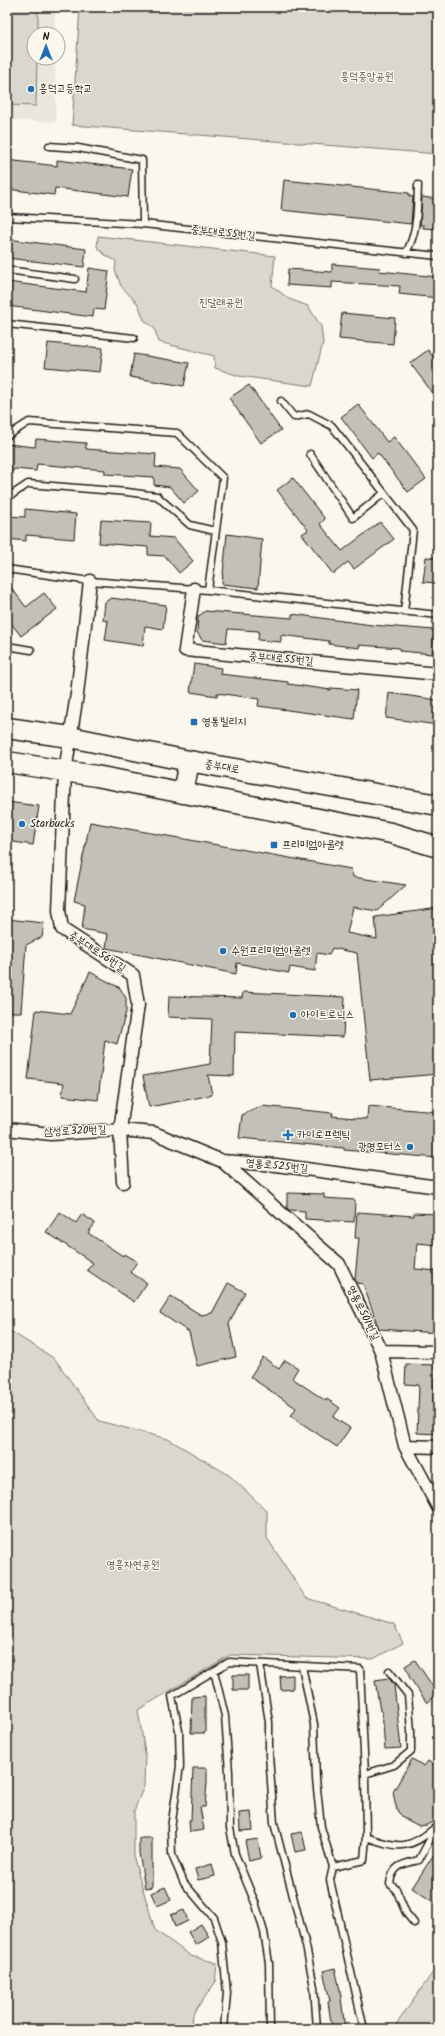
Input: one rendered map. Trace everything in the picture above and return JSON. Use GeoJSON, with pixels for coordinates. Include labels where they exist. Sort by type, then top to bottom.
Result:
{"type":"FeatureCollection","features":[{"type":"Feature","properties":{"kind":"main road","name":"중부대로"},"geometry":{"type":"LineString","coordinates":[[7,728],[70,737],[189,761],[438,806]]}},
{"type":"Feature","properties":{"kind":"main road"},"geometry":{"type":"LineString","coordinates":[[183,793],[189,761]]}},
{"type":"Feature","properties":{"kind":"main road"},"geometry":{"type":"LineString","coordinates":[[7,762],[183,793],[391,833],[438,847]]}},
{"type":"Feature","properties":{"kind":"main road"},"geometry":{"type":"LineString","coordinates":[[391,833],[438,836]]}},
{"type":"Feature","properties":{"kind":"street","name":"중부대로56번길"},"geometry":{"type":"LineString","coordinates":[[90,581],[77,694],[65,772],[59,910],[62,930],[133,975],[138,1005],[120,1130],[124,1182]]}},
{"type":"Feature","properties":{"kind":"street","name":"중부대로55번길"},"geometry":{"type":"LineString","coordinates":[[194,589],[185,650],[438,674]]}},
{"type":"Feature","properties":{"kind":"street","name":"삼성로320번길"},"geometry":{"type":"LineString","coordinates":[[7,1129],[51,1134],[120,1130]]}},
{"type":"Feature","properties":{"kind":"street","name":"영통로525번길"},"geometry":{"type":"LineString","coordinates":[[120,1130],[154,1133],[222,1161],[276,1165],[438,1187]]}},
{"type":"Feature","properties":{"kind":"street","name":"영통로501번길"},"geometry":{"type":"LineString","coordinates":[[222,1161],[339,1264],[382,1351],[405,1446],[438,1507]]}},
{"type":"Feature","properties":{"kind":"street"},"geometry":{"type":"LineString","coordinates":[[382,1351],[438,1352]]}},
{"type":"Feature","properties":{"kind":"street"},"geometry":{"type":"LineString","coordinates":[[405,1446],[438,1447]]}},
{"type":"Feature","properties":{"kind":"lane"},"geometry":{"type":"LineString","coordinates":[[49,146],[78,148],[142,160],[143,224]]}},
{"type":"Feature","properties":{"kind":"lane"},"geometry":{"type":"LineString","coordinates":[[406,253],[413,240],[417,222],[418,185]]}},
{"type":"Feature","properties":{"kind":"lane","name":"중부대로55번길"},"geometry":{"type":"LineString","coordinates":[[7,217],[143,224],[438,256]]}},
{"type":"Feature","properties":{"kind":"lane"},"geometry":{"type":"LineString","coordinates":[[7,270],[75,279]]}},
{"type":"Feature","properties":{"kind":"lane"},"geometry":{"type":"LineString","coordinates":[[7,324],[134,338]]}},
{"type":"Feature","properties":{"kind":"lane"},"geometry":{"type":"LineString","coordinates":[[281,401],[294,417],[309,414],[332,426],[413,530],[404,612]]}},
{"type":"Feature","properties":{"kind":"lane"},"geometry":{"type":"LineString","coordinates":[[7,436],[29,422],[177,433],[223,478],[208,590]]}},
{"type":"Feature","properties":{"kind":"lane"},"geometry":{"type":"LineString","coordinates":[[310,454],[353,518],[384,493]]}},
{"type":"Feature","properties":{"kind":"lane"},"geometry":{"type":"LineString","coordinates":[[7,498],[28,484],[127,492],[157,496],[190,525],[215,531]]}},
{"type":"Feature","properties":{"kind":"lane"},"geometry":{"type":"LineString","coordinates":[[7,569],[90,581],[208,590],[438,615]]}},
{"type":"Feature","properties":{"kind":"lane"},"geometry":{"type":"LineString","coordinates":[[7,646],[32,650]]}},
{"type":"Feature","properties":{"kind":"lane"},"geometry":{"type":"LineString","coordinates":[[224,2029],[227,1993],[222,1942],[214,1918],[184,1883],[172,1855],[171,1828],[180,1766],[179,1731],[172,1696],[229,1662],[360,1669],[365,1774],[366,1837],[364,1860],[333,1867]]}},
{"type":"Feature","properties":{"kind":"lane"},"geometry":{"type":"LineString","coordinates":[[260,1664],[269,1722],[269,1755],[274,1823],[306,1946],[314,1987],[317,2029]]}},
{"type":"Feature","properties":{"kind":"lane"},"geometry":{"type":"LineString","coordinates":[[302,1666],[314,1724],[316,1779],[321,1827],[333,1867],[330,1880],[364,2029]]}},
{"type":"Feature","properties":{"kind":"lane"},"geometry":{"type":"LineString","coordinates":[[214,1671],[225,1716],[229,1772],[230,1828],[233,1847],[256,1905],[264,1932],[269,1963],[270,2029]]}},
{"type":"Feature","properties":{"kind":"lane"},"geometry":{"type":"LineString","coordinates":[[365,1774],[394,1765],[411,1751],[408,1695],[389,1671]]}},
{"type":"Feature","properties":{"kind":"lane"},"geometry":{"type":"LineString","coordinates":[[366,1837],[389,1845],[412,1845],[438,1825]]}},
{"type":"Feature","properties":{"kind":"lane"},"geometry":{"type":"LineString","coordinates":[[414,1923],[406,1913],[396,1889],[390,1884],[391,1875],[398,1865],[419,1860],[438,1825]]}},
{"type":"Feature","properties":{"kind":"shaded area","name":"흥덕고등학교"},"geometry":{"type":"Polygon","coordinates":[[[7,7],[55,7],[55,26],[26,26],[26,66],[55,66],[56,122],[7,120],[7,7]]]}},
{"type":"Feature","properties":{"kind":"green space","name":"흥덕중앙공원"},"geometry":{"type":"Polygon","coordinates":[[[80,7],[438,7],[438,154],[72,125],[80,7]]]}},
{"type":"Feature","properties":{"kind":"green space"},"geometry":{"type":"Polygon","coordinates":[[[7,9],[38,9],[38,26],[26,26],[26,66],[37,66],[36,106],[7,105],[7,9]]]}},
{"type":"Feature","properties":{"kind":"green space","name":"진달래공원"},"geometry":{"type":"Polygon","coordinates":[[[98,236],[275,256],[272,286],[289,299],[308,306],[321,326],[323,343],[312,386],[239,376],[215,368],[214,356],[159,342],[154,328],[144,320],[138,304],[121,286],[115,270],[116,261],[105,255],[97,247],[98,236]]]}},
{"type":"Feature","properties":{"kind":"green space","name":"영흥자연공원"},"geometry":{"type":"Polygon","coordinates":[[[7,1329],[55,1359],[99,1421],[168,1439],[229,1475],[267,1511],[267,1538],[306,1598],[394,1624],[403,1643],[373,1659],[230,1655],[138,1710],[145,1753],[144,1786],[134,1811],[134,1859],[155,1930],[191,1956],[217,1963],[215,1983],[194,2012],[189,2029],[7,2029],[7,1329]]]}},
{"type":"Feature","properties":{"kind":"green space"},"geometry":{"type":"Polygon","coordinates":[[[438,1965],[438,2018],[430,2029],[393,2029],[438,1965]]]}},
{"type":"Feature","properties":{"kind":"building"},"geometry":{"type":"Polygon","coordinates":[[[7,160],[57,166],[57,160],[132,169],[128,197],[55,188],[54,195],[7,189],[7,160]]]}},
{"type":"Feature","properties":{"kind":"building"},"geometry":{"type":"Polygon","coordinates":[[[284,180],[409,193],[409,196],[413,197],[411,224],[281,210],[284,180]]]}},
{"type":"Feature","properties":{"kind":"building"},"geometry":{"type":"Polygon","coordinates":[[[422,197],[438,199],[438,229],[423,228],[424,225],[420,225],[422,197]]]}},
{"type":"Feature","properties":{"kind":"building"},"geometry":{"type":"Polygon","coordinates":[[[7,239],[86,249],[84,267],[7,258],[7,239]]]}},
{"type":"Feature","properties":{"kind":"building"},"geometry":{"type":"Polygon","coordinates":[[[332,264],[380,268],[379,271],[438,277],[438,298],[399,294],[400,286],[332,282],[332,288],[287,285],[288,269],[332,272],[332,264]]]}},
{"type":"Feature","properties":{"kind":"building"},"geometry":{"type":"Polygon","coordinates":[[[89,268],[109,271],[104,310],[94,309],[93,317],[7,306],[7,282],[86,292],[89,268]]]}},
{"type":"Feature","properties":{"kind":"building"},"geometry":{"type":"Polygon","coordinates":[[[342,313],[395,318],[393,344],[339,339],[342,313]]]}},
{"type":"Feature","properties":{"kind":"building"},"geometry":{"type":"Polygon","coordinates":[[[48,343],[103,348],[100,372],[45,367],[48,343]]]}},
{"type":"Feature","properties":{"kind":"building"},"geometry":{"type":"Polygon","coordinates":[[[428,350],[438,364],[438,400],[410,363],[428,350]]]}},
{"type":"Feature","properties":{"kind":"building"},"geometry":{"type":"Polygon","coordinates":[[[134,354],[189,363],[184,386],[130,377],[134,354]]]}},
{"type":"Feature","properties":{"kind":"building"},"geometry":{"type":"Polygon","coordinates":[[[249,385],[281,430],[261,443],[229,398],[249,385]]]}},
{"type":"Feature","properties":{"kind":"building"},"geometry":{"type":"Polygon","coordinates":[[[358,404],[387,442],[394,437],[426,479],[408,492],[378,453],[372,458],[341,417],[358,404]]]}},
{"type":"Feature","properties":{"kind":"building"},"geometry":{"type":"Polygon","coordinates":[[[36,439],[86,443],[86,449],[156,454],[155,467],[180,469],[199,491],[184,503],[170,487],[154,485],[154,477],[105,474],[105,470],[37,464],[36,471],[15,469],[7,475],[7,444],[35,447],[36,439]]]}},
{"type":"Feature","properties":{"kind":"building"},"geometry":{"type":"Polygon","coordinates":[[[293,478],[325,519],[320,524],[342,551],[380,522],[394,539],[354,569],[348,562],[333,574],[302,534],[308,530],[277,490],[293,478]]]}},
{"type":"Feature","properties":{"kind":"building"},"geometry":{"type":"Polygon","coordinates":[[[25,509],[76,514],[74,539],[26,535],[26,541],[7,539],[7,516],[25,517],[25,509]]]}},
{"type":"Feature","properties":{"kind":"building"},"geometry":{"type":"Polygon","coordinates":[[[101,520],[151,523],[150,536],[174,538],[193,561],[179,573],[165,556],[148,555],[148,547],[99,543],[101,520]]]}},
{"type":"Feature","properties":{"kind":"building"},"geometry":{"type":"Polygon","coordinates":[[[227,534],[262,539],[258,588],[222,584],[227,534]]]}},
{"type":"Feature","properties":{"kind":"building"},"geometry":{"type":"Polygon","coordinates":[[[426,557],[438,558],[438,583],[423,582],[426,557]]]}},
{"type":"Feature","properties":{"kind":"building"},"geometry":{"type":"Polygon","coordinates":[[[7,582],[26,607],[44,593],[57,609],[21,636],[7,618],[7,582]]]}},
{"type":"Feature","properties":{"kind":"building"},"geometry":{"type":"Polygon","coordinates":[[[111,598],[166,605],[163,629],[145,626],[143,646],[105,640],[108,621],[103,620],[105,602],[111,598]]]}},
{"type":"Feature","properties":{"kind":"building"},"geometry":{"type":"Polygon","coordinates":[[[205,611],[292,618],[292,614],[372,625],[434,630],[432,654],[400,651],[400,648],[359,645],[359,648],[329,644],[329,641],[281,635],[281,642],[258,640],[259,631],[228,629],[226,643],[202,640],[197,632],[198,617],[205,611]]]}},
{"type":"Feature","properties":{"kind":"building"},"geometry":{"type":"Polygon","coordinates":[[[194,664],[221,668],[220,674],[288,682],[288,684],[331,690],[331,688],[357,690],[354,719],[258,706],[259,699],[217,693],[217,696],[190,692],[194,664]]]}},
{"type":"Feature","properties":{"kind":"building"},"geometry":{"type":"Polygon","coordinates":[[[389,693],[438,700],[438,725],[386,718],[389,693]]]}},
{"type":"Feature","properties":{"kind":"building","name":"Starbucks"},"geometry":{"type":"Polygon","coordinates":[[[7,802],[39,806],[33,845],[7,841],[7,802]]]}},
{"type":"Feature","properties":{"kind":"building","name":"수원프리미엄아울렛"},"geometry":{"type":"Polygon","coordinates":[[[90,822],[351,869],[353,877],[406,885],[377,911],[353,907],[347,933],[377,939],[375,917],[438,908],[438,1074],[370,1080],[357,953],[332,948],[329,955],[317,953],[315,971],[290,967],[289,973],[237,963],[236,974],[106,948],[108,934],[82,929],[85,904],[74,901],[90,822]]]}},
{"type":"Feature","properties":{"kind":"building"},"geometry":{"type":"Polygon","coordinates":[[[7,919],[44,923],[42,937],[26,945],[21,1012],[7,1012],[7,919]]]}},
{"type":"Feature","properties":{"kind":"building"},"geometry":{"type":"Polygon","coordinates":[[[90,972],[120,988],[126,998],[126,1012],[117,1044],[105,1040],[98,1100],[62,1096],[64,1083],[28,1079],[36,1010],[70,1014],[90,972]]]}},
{"type":"Feature","properties":{"kind":"building"},"geometry":{"type":"Polygon","coordinates":[[[243,992],[345,997],[343,1037],[235,1032],[234,1076],[208,1075],[212,1095],[149,1107],[143,1076],[210,1064],[212,1019],[168,1017],[169,996],[242,998],[243,992]]]}},
{"type":"Feature","properties":{"kind":"building"},"geometry":{"type":"Polygon","coordinates":[[[262,1106],[333,1113],[332,1116],[367,1119],[368,1106],[438,1112],[438,1158],[344,1150],[344,1148],[239,1138],[242,1115],[262,1106]]]}},
{"type":"Feature","properties":{"kind":"building"},"geometry":{"type":"Polygon","coordinates":[[[287,1193],[324,1194],[324,1198],[355,1200],[354,1222],[305,1219],[305,1211],[289,1210],[287,1208],[287,1193]]]}},
{"type":"Feature","properties":{"kind":"building"},"geometry":{"type":"Polygon","coordinates":[[[60,1212],[76,1223],[82,1214],[95,1223],[88,1233],[123,1256],[124,1254],[137,1262],[130,1272],[147,1283],[134,1302],[87,1270],[93,1263],[46,1232],[60,1212]]]}},
{"type":"Feature","properties":{"kind":"building"},"geometry":{"type":"Polygon","coordinates":[[[357,1212],[414,1216],[414,1213],[438,1214],[438,1245],[417,1243],[415,1269],[438,1271],[438,1333],[379,1329],[363,1284],[357,1283],[355,1279],[359,1238],[355,1238],[357,1212]]]}},
{"type":"Feature","properties":{"kind":"building"},"geometry":{"type":"Polygon","coordinates":[[[228,1283],[245,1292],[229,1324],[236,1357],[197,1366],[189,1332],[160,1313],[171,1296],[201,1315],[212,1313],[228,1283]]]}},
{"type":"Feature","properties":{"kind":"building"},"geometry":{"type":"Polygon","coordinates":[[[263,1357],[279,1369],[285,1360],[298,1368],[292,1378],[326,1401],[327,1399],[340,1408],[333,1417],[350,1428],[337,1447],[291,1416],[296,1408],[250,1377],[263,1357]]]}},
{"type":"Feature","properties":{"kind":"building"},"geometry":{"type":"Polygon","coordinates":[[[406,1364],[435,1365],[433,1406],[438,1406],[438,1434],[417,1433],[419,1385],[405,1384],[406,1364]]]}},
{"type":"Feature","properties":{"kind":"building"},"geometry":{"type":"Polygon","coordinates":[[[415,1660],[438,1694],[427,1703],[408,1675],[410,1675],[405,1666],[415,1660]]]}},
{"type":"Feature","properties":{"kind":"building"},"geometry":{"type":"Polygon","coordinates":[[[233,1675],[248,1675],[248,1690],[233,1690],[233,1675]]]}},
{"type":"Feature","properties":{"kind":"building"},"geometry":{"type":"Polygon","coordinates":[[[293,1675],[293,1689],[281,1690],[280,1676],[293,1675]]]}},
{"type":"Feature","properties":{"kind":"building"},"geometry":{"type":"Polygon","coordinates":[[[389,1678],[394,1685],[401,1748],[385,1749],[382,1711],[380,1711],[375,1680],[389,1678]]]}},
{"type":"Feature","properties":{"kind":"building"},"geometry":{"type":"Polygon","coordinates":[[[205,1696],[205,1733],[191,1733],[192,1697],[205,1696]]]}},
{"type":"Feature","properties":{"kind":"building"},"geometry":{"type":"Polygon","coordinates":[[[412,1759],[424,1766],[428,1761],[438,1767],[438,1813],[432,1822],[427,1825],[419,1826],[404,1818],[398,1812],[395,1803],[393,1792],[412,1759]]]}},
{"type":"Feature","properties":{"kind":"building"},"geometry":{"type":"Polygon","coordinates":[[[193,1768],[207,1768],[207,1782],[205,1807],[200,1807],[204,1830],[190,1832],[189,1820],[191,1820],[193,1768]]]}},
{"type":"Feature","properties":{"kind":"building"},"geometry":{"type":"Polygon","coordinates":[[[251,1812],[253,1830],[240,1831],[239,1813],[251,1812]]]}},
{"type":"Feature","properties":{"kind":"building"},"geometry":{"type":"Polygon","coordinates":[[[302,1832],[306,1850],[295,1852],[291,1834],[302,1832]]]}},
{"type":"Feature","properties":{"kind":"building"},"geometry":{"type":"Polygon","coordinates":[[[139,1838],[152,1838],[152,1887],[145,1888],[139,1853],[139,1838]]]}},
{"type":"Feature","properties":{"kind":"building"},"geometry":{"type":"Polygon","coordinates":[[[258,1839],[261,1858],[249,1861],[245,1841],[258,1839]]]}},
{"type":"Feature","properties":{"kind":"building"},"geometry":{"type":"Polygon","coordinates":[[[438,1848],[438,1905],[412,1888],[438,1848]]]}},
{"type":"Feature","properties":{"kind":"building"},"geometry":{"type":"Polygon","coordinates":[[[212,1864],[215,1876],[198,1880],[195,1869],[212,1864]]]}},
{"type":"Feature","properties":{"kind":"building"},"geometry":{"type":"Polygon","coordinates":[[[165,1887],[171,1900],[157,1906],[151,1893],[165,1887]]]}},
{"type":"Feature","properties":{"kind":"building"},"geometry":{"type":"Polygon","coordinates":[[[184,1910],[188,1921],[175,1927],[171,1915],[184,1910]]]}},
{"type":"Feature","properties":{"kind":"building"},"geometry":{"type":"Polygon","coordinates":[[[201,1924],[209,1937],[196,1945],[188,1932],[201,1924]]]}},
{"type":"Feature","properties":{"kind":"building"},"geometry":{"type":"Polygon","coordinates":[[[335,1968],[340,1990],[345,2029],[332,2029],[328,2002],[330,2001],[323,1971],[335,1968]]]}},
{"type":"Feature","properties":{"kind":"place","name":"흥덕고등학교"},"geometry":{"type":"Point","coordinates":[31,89]}},
{"type":"Feature","properties":{"kind":"place","name":"영통빌리지"},"geometry":{"type":"Point","coordinates":[194,722]}},
{"type":"Feature","properties":{"kind":"place","name":"Starbucks"},"geometry":{"type":"Point","coordinates":[22,824]}},
{"type":"Feature","properties":{"kind":"place","name":"프리미엄아울렛"},"geometry":{"type":"Point","coordinates":[274,845]}},
{"type":"Feature","properties":{"kind":"place","name":"수원프리미엄아울렛"},"geometry":{"type":"Point","coordinates":[223,951]}},
{"type":"Feature","properties":{"kind":"place","name":"아이트로닉스"},"geometry":{"type":"Point","coordinates":[293,1015]}},
{"type":"Feature","properties":{"kind":"place","name":"카이로프렉틱"},"geometry":{"type":"Point","coordinates":[288,1135]}},
{"type":"Feature","properties":{"kind":"place","name":"광명모터스"},"geometry":{"type":"Point","coordinates":[410,1147]}}]}
